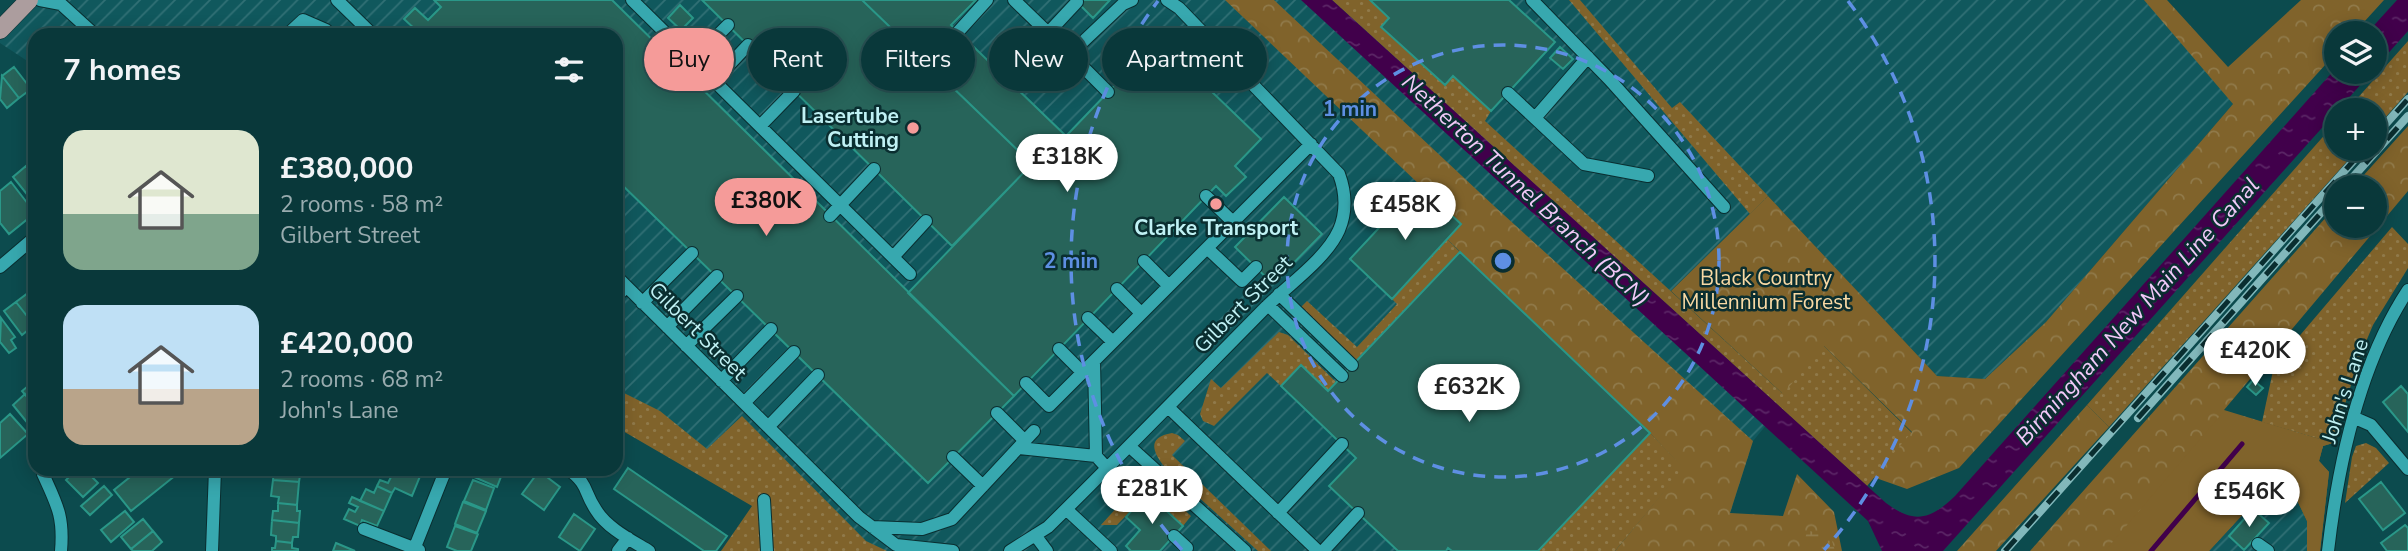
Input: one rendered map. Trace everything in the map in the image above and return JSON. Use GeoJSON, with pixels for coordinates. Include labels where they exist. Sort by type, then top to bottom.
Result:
{"type":"FeatureCollection","features":[{"type":"Feature","properties":{"kind":"main road"},"geometry":{"type":"LineString","coordinates":[[0,30],[29,0]]}},
{"type":"Feature","properties":{"kind":"street"},"geometry":{"type":"LineString","coordinates":[[40,0],[61,4],[87,28]]}},
{"type":"Feature","properties":{"kind":"street"},"geometry":{"type":"LineString","coordinates":[[337,0],[366,28]]}},
{"type":"Feature","properties":{"kind":"street"},"geometry":{"type":"LineString","coordinates":[[632,0],[660,28]]}},
{"type":"Feature","properties":{"kind":"street"},"geometry":{"type":"LineString","coordinates":[[962,28],[987,0]]}},
{"type":"Feature","properties":{"kind":"street"},"geometry":{"type":"LineString","coordinates":[[1014,0],[1043,28]]}},
{"type":"Feature","properties":{"kind":"street"},"geometry":{"type":"LineString","coordinates":[[1088,37],[1123,4],[1132,0]]}},
{"type":"Feature","properties":{"kind":"street"},"geometry":{"type":"LineString","coordinates":[[1532,0],[1588,57],[1724,207]]}},
{"type":"Feature","properties":{"kind":"street","name":"Gilbert Street"},"geometry":{"type":"LineString","coordinates":[[1010,551],[1048,527],[1279,294],[1329,248],[1339,230],[1344,213],[1346,192],[1339,174],[1170,1]]}},
{"type":"Feature","properties":{"kind":"street"},"geometry":{"type":"LineString","coordinates":[[1053,28],[1077,2]]}},
{"type":"Feature","properties":{"kind":"street"},"geometry":{"type":"LineString","coordinates":[[294,28],[303,20],[321,28]]}},
{"type":"Feature","properties":{"kind":"street"},"geometry":{"type":"LineString","coordinates":[[1546,34],[1556,24]]}},
{"type":"Feature","properties":{"kind":"street"},"geometry":{"type":"LineString","coordinates":[[725,28],[728,25]]}},
{"type":"Feature","properties":{"kind":"street"},"geometry":{"type":"LineString","coordinates":[[734,57],[748,45]]}},
{"type":"Feature","properties":{"kind":"street"},"geometry":{"type":"LineString","coordinates":[[1535,118],[1588,57]]}},
{"type":"Feature","properties":{"kind":"street"},"geometry":{"type":"LineString","coordinates":[[1088,72],[1108,92]]}},
{"type":"Feature","properties":{"kind":"street"},"geometry":{"type":"LineString","coordinates":[[724,91],[910,274]]}},
{"type":"Feature","properties":{"kind":"street"},"geometry":{"type":"LineString","coordinates":[[760,126],[794,91]]}},
{"type":"Feature","properties":{"kind":"street"},"geometry":{"type":"LineString","coordinates":[[1508,93],[1584,164],[1648,176]]}},
{"type":"Feature","properties":{"kind":"street"},"geometry":{"type":"LineString","coordinates":[[1026,383],[1049,406],[1311,144]]}},
{"type":"Feature","properties":{"kind":"street"},"geometry":{"type":"LineString","coordinates":[[830,216],[874,169]]}},
{"type":"Feature","properties":{"kind":"street"},"geometry":{"type":"LineString","coordinates":[[1206,196],[1233,222]]}},
{"type":"Feature","properties":{"kind":"street"},"geometry":{"type":"LineString","coordinates":[[893,257],[926,221]]}},
{"type":"Feature","properties":{"kind":"street"},"geometry":{"type":"LineString","coordinates":[[0,267],[28,243]]}},
{"type":"Feature","properties":{"kind":"street"},"geometry":{"type":"LineString","coordinates":[[1207,248],[1242,281],[1256,267]]}},
{"type":"Feature","properties":{"kind":"street"},"geometry":{"type":"LineString","coordinates":[[642,303],[692,253]]}},
{"type":"Feature","properties":{"kind":"street"},"geometry":{"type":"LineString","coordinates":[[1143,261],[1169,286]]}},
{"type":"Feature","properties":{"kind":"street"},"geometry":{"type":"LineString","coordinates":[[667,327],[717,276]]}},
{"type":"Feature","properties":{"kind":"street","name":"Gilbert Street"},"geometry":{"type":"LineString","coordinates":[[623,284],[859,517],[896,545],[953,551]]}},
{"type":"Feature","properties":{"kind":"street"},"geometry":{"type":"LineString","coordinates":[[623,290],[626,287]]}},
{"type":"Feature","properties":{"kind":"street"},"geometry":{"type":"LineString","coordinates":[[1117,289],[1141,313]]}},
{"type":"Feature","properties":{"kind":"street","name":"John's Lane"},"geometry":{"type":"LineString","coordinates":[[2328,551],[2343,460],[2354,418],[2381,339],[2408,290]]}},
{"type":"Feature","properties":{"kind":"street"},"geometry":{"type":"LineString","coordinates":[[1279,294],[1352,365]]}},
{"type":"Feature","properties":{"kind":"street"},"geometry":{"type":"LineString","coordinates":[[686,346],[737,296]]}},
{"type":"Feature","properties":{"kind":"street"},"geometry":{"type":"LineString","coordinates":[[1268,305],[1342,376]]}},
{"type":"Feature","properties":{"kind":"street"},"geometry":{"type":"LineString","coordinates":[[1088,318],[1113,342]]}},
{"type":"Feature","properties":{"kind":"street"},"geometry":{"type":"LineString","coordinates":[[721,381],[771,329]]}},
{"type":"Feature","properties":{"kind":"street"},"geometry":{"type":"LineString","coordinates":[[1059,349],[1082,372]]}},
{"type":"Feature","properties":{"kind":"street"},"geometry":{"type":"LineString","coordinates":[[744,403],[794,352]]}},
{"type":"Feature","properties":{"kind":"street"},"geometry":{"type":"LineString","coordinates":[[1094,361],[1096,456]]}},
{"type":"Feature","properties":{"kind":"street"},"geometry":{"type":"LineString","coordinates":[[768,428],[818,376]]}},
{"type":"Feature","properties":{"kind":"street"},"geometry":{"type":"LineString","coordinates":[[1168,407],[1320,551],[1358,513]]}},
{"type":"Feature","properties":{"kind":"street"},"geometry":{"type":"LineString","coordinates":[[997,413],[1026,440],[1096,456],[1107,468]]}},
{"type":"Feature","properties":{"kind":"street"},"geometry":{"type":"LineString","coordinates":[[2354,418],[2371,425],[2408,469]]}},
{"type":"Feature","properties":{"kind":"street"},"geometry":{"type":"LineString","coordinates":[[872,527],[922,529],[952,519],[1026,440]]}},
{"type":"Feature","properties":{"kind":"street"},"geometry":{"type":"LineString","coordinates":[[1278,513],[1342,444]]}},
{"type":"Feature","properties":{"kind":"street"},"geometry":{"type":"LineString","coordinates":[[1129,446],[1245,551]]}},
{"type":"Feature","properties":{"kind":"street"},"geometry":{"type":"LineString","coordinates":[[953,457],[983,485]]}},
{"type":"Feature","properties":{"kind":"street"},"geometry":{"type":"LineString","coordinates":[[44,476],[63,526],[61,551]]}},
{"type":"Feature","properties":{"kind":"street"},"geometry":{"type":"LineString","coordinates":[[212,551],[215,476]]}},
{"type":"Feature","properties":{"kind":"street"},"geometry":{"type":"LineString","coordinates":[[364,529],[418,549],[444,476]]}},
{"type":"Feature","properties":{"kind":"street"},"geometry":{"type":"LineString","coordinates":[[577,476],[582,480],[594,508],[603,519],[649,551]]}},
{"type":"Feature","properties":{"kind":"street"},"geometry":{"type":"LineString","coordinates":[[764,500],[767,551]]}},
{"type":"Feature","properties":{"kind":"street"},"geometry":{"type":"LineString","coordinates":[[1066,509],[1111,551]]}},
{"type":"Feature","properties":{"kind":"street"},"geometry":{"type":"LineString","coordinates":[[1035,535],[1046,551]]}},
{"type":"Feature","properties":{"kind":"street"},"geometry":{"type":"LineString","coordinates":[[1174,536],[1189,546]]}},
{"type":"Feature","properties":{"kind":"street"},"geometry":{"type":"LineString","coordinates":[[618,551],[628,538]]}},
{"type":"Feature","properties":{"kind":"shaded area"},"geometry":{"type":"Polygon","coordinates":[[[29,0],[2167,0],[2233,104],[2046,322],[1985,379],[1937,376],[1768,196],[1671,291],[1656,310],[1772,418],[1753,441],[1718,551],[877,551],[623,410],[623,28],[28,28],[28,61],[0,43],[0,30],[29,0]]]}},
{"type":"Feature","properties":{"kind":"shaded area"},"geometry":{"type":"Polygon","coordinates":[[[2283,471],[2307,521],[2307,551],[2209,551],[2283,471]]]}},
{"type":"Feature","properties":{"kind":"green space","name":"Black Country Millennium Forest"},"geometry":{"type":"Polygon","coordinates":[[[1225,0],[1274,0],[1493,205],[1753,441],[1730,513],[1783,516],[1797,474],[1834,512],[1842,551],[1615,551],[1683,468],[1650,433],[1447,239],[1461,224],[1267,40],[1267,28],[1254,28],[1225,0]]]}},
{"type":"Feature","properties":{"kind":"green space"},"geometry":{"type":"Polygon","coordinates":[[[1332,0],[1370,0],[1389,18],[1445,85],[1453,76],[1491,111],[1485,121],[1782,393],[1823,345],[1912,433],[1867,486],[1332,0]]]}},
{"type":"Feature","properties":{"kind":"green space"},"geometry":{"type":"Polygon","coordinates":[[[1569,0],[1580,0],[1672,108],[1680,102],[1768,196],[1750,214],[1569,0]]]}},
{"type":"Feature","properties":{"kind":"green space","name":"Black Country Millennium Forest"},"geometry":{"type":"Polygon","coordinates":[[[2144,0],[2167,0],[2228,67],[2301,0],[2384,0],[2365,21],[2324,21],[2324,66],[1959,468],[1907,489],[1873,477],[1912,432],[1824,346],[1783,394],[1671,291],[1768,196],[1937,376],[1985,379],[2046,322],[2233,104],[2144,0]]]}},
{"type":"Feature","properties":{"kind":"green space"},"geometry":{"type":"Polygon","coordinates":[[[2408,41],[2408,92],[2387,116],[2387,98],[2358,98],[2370,84],[2387,84],[2387,65],[2408,41]]]}},
{"type":"Feature","properties":{"kind":"green space"},"geometry":{"type":"Polygon","coordinates":[[[2408,126],[2408,191],[2387,216],[2387,175],[2364,175],[2376,161],[2387,161],[2387,149],[2408,126]]]}},
{"type":"Feature","properties":{"kind":"green space"},"geometry":{"type":"Polygon","coordinates":[[[2324,136],[2324,161],[2347,161],[2335,175],[2324,175],[2324,187],[2109,427],[2087,405],[2324,136]]]}},
{"type":"Feature","properties":{"kind":"green space"},"geometry":{"type":"Polygon","coordinates":[[[2324,220],[2324,238],[2369,238],[2224,410],[2333,443],[2323,446],[2319,461],[2329,472],[2320,551],[2307,551],[2307,521],[2283,471],[2209,551],[2030,551],[2324,220]]]}},
{"type":"Feature","properties":{"kind":"green space"},"geometry":{"type":"Polygon","coordinates":[[[2392,227],[2408,244],[2408,268],[2373,325],[2360,356],[2333,443],[2262,422],[2274,366],[2383,238],[2387,238],[2387,233],[2392,227]]]}},
{"type":"Feature","properties":{"kind":"green space"},"geometry":{"type":"Polygon","coordinates":[[[1447,239],[1460,252],[1355,361],[1300,308],[1307,301],[1357,347],[1397,304],[1392,299],[1447,239]]]}},
{"type":"Feature","properties":{"kind":"green space"},"geometry":{"type":"Polygon","coordinates":[[[1279,332],[1288,335],[1336,382],[1328,391],[1301,365],[1281,386],[1267,373],[1214,426],[1203,421],[1200,414],[1211,379],[1221,388],[1279,332]]]}},
{"type":"Feature","properties":{"kind":"green space"},"geometry":{"type":"Polygon","coordinates":[[[623,392],[660,411],[707,449],[742,416],[866,541],[887,551],[721,551],[752,506],[623,431],[623,392]]]}},
{"type":"Feature","properties":{"kind":"green space"},"geometry":{"type":"Polygon","coordinates":[[[2087,405],[2109,427],[1996,551],[1957,551],[2087,405]]]}},
{"type":"Feature","properties":{"kind":"green space"},"geometry":{"type":"Polygon","coordinates":[[[2224,411],[2333,443],[2323,446],[2319,461],[2329,472],[2320,551],[2307,551],[2307,521],[2283,471],[2209,551],[2105,551],[2224,411]]]}},
{"type":"Feature","properties":{"kind":"green space"},"geometry":{"type":"Polygon","coordinates":[[[1172,433],[1185,441],[1172,455],[1271,551],[1258,551],[1163,465],[1156,454],[1154,444],[1159,437],[1172,433]]]}},
{"type":"Feature","properties":{"kind":"green space"},"geometry":{"type":"Polygon","coordinates":[[[1650,433],[1684,468],[1615,551],[1538,551],[1650,433]]]}},
{"type":"Feature","properties":{"kind":"green space"},"geometry":{"type":"Polygon","coordinates":[[[2366,443],[2376,448],[2389,463],[2345,503],[2352,457],[2356,446],[2366,443]]]}},
{"type":"Feature","properties":{"kind":"green space"},"geometry":{"type":"Polygon","coordinates":[[[1147,474],[1191,516],[1183,526],[1147,494],[1117,525],[1101,525],[1147,474]]]}},
{"type":"Feature","properties":{"kind":"green space"},"geometry":{"type":"Polygon","coordinates":[[[1807,530],[1831,538],[1835,551],[1803,551],[1807,530]]]}},
{"type":"Feature","properties":{"kind":"water"},"geometry":{"type":"Polygon","coordinates":[[[1301,0],[1332,0],[1886,503],[1896,510],[1914,516],[1930,514],[1955,496],[2324,81],[2324,84],[2361,84],[2349,98],[2324,98],[2324,126],[1943,551],[1882,551],[1868,521],[1301,0]]]}},
{"type":"Feature","properties":{"kind":"water"},"geometry":{"type":"Polygon","coordinates":[[[2397,0],[2408,0],[2408,31],[2387,55],[2387,21],[2378,21],[2397,0]]]}},
{"type":"Feature","properties":{"kind":"building"},"geometry":{"type":"Polygon","coordinates":[[[434,0],[612,0],[644,32],[644,91],[704,91],[1014,396],[928,483],[623,186],[623,28],[414,28],[404,19],[415,8],[428,20],[441,7],[434,0]]]}},
{"type":"Feature","properties":{"kind":"building","name":"Lasertube Cutting"},"geometry":{"type":"Polygon","coordinates":[[[702,0],[862,0],[891,28],[861,28],[861,91],[956,91],[1032,164],[952,246],[794,91],[847,91],[847,28],[748,28],[748,45],[734,31],[734,28],[730,28],[702,0]]]}},
{"type":"Feature","properties":{"kind":"building"},"geometry":{"type":"Polygon","coordinates":[[[862,0],[976,0],[951,25],[954,28],[891,28],[862,0]]]}},
{"type":"Feature","properties":{"kind":"building"},"geometry":{"type":"Polygon","coordinates":[[[1075,0],[1110,0],[1093,18],[1075,0]]]}},
{"type":"Feature","properties":{"kind":"building"},"geometry":{"type":"Polygon","coordinates":[[[1370,0],[1509,0],[1555,42],[1491,111],[1453,76],[1445,85],[1381,27],[1389,18],[1370,0]]]}},
{"type":"Feature","properties":{"kind":"building"},"geometry":{"type":"Polygon","coordinates":[[[680,5],[693,18],[683,28],[679,28],[668,18],[680,5]]]}},
{"type":"Feature","properties":{"kind":"building"},"geometry":{"type":"Polygon","coordinates":[[[1560,47],[1573,59],[1563,69],[1550,58],[1560,47]]]}},
{"type":"Feature","properties":{"kind":"building"},"geometry":{"type":"Polygon","coordinates":[[[975,48],[989,62],[989,91],[1019,91],[1066,136],[1109,91],[1211,91],[1261,139],[1235,166],[1246,177],[1226,196],[1216,186],[1014,396],[908,293],[1032,164],[956,91],[975,91],[975,48]]]}},
{"type":"Feature","properties":{"kind":"building"},"geometry":{"type":"Polygon","coordinates":[[[14,67],[28,85],[28,91],[19,98],[2,76],[14,67]]]}},
{"type":"Feature","properties":{"kind":"building"},"geometry":{"type":"Polygon","coordinates":[[[2,76],[19,98],[7,108],[0,99],[2,76]]]}},
{"type":"Feature","properties":{"kind":"building"},"geometry":{"type":"Polygon","coordinates":[[[26,166],[28,168],[28,196],[13,177],[26,166]]]}},
{"type":"Feature","properties":{"kind":"building"},"geometry":{"type":"Polygon","coordinates":[[[11,182],[28,204],[28,219],[9,234],[0,223],[0,191],[11,182]]]}},
{"type":"Feature","properties":{"kind":"building"},"geometry":{"type":"Polygon","coordinates":[[[1419,185],[1461,224],[1392,299],[1350,259],[1419,185]]]}},
{"type":"Feature","properties":{"kind":"building"},"geometry":{"type":"Polygon","coordinates":[[[1284,197],[1322,234],[1273,284],[1235,247],[1284,197]]]}},
{"type":"Feature","properties":{"kind":"building"},"geometry":{"type":"Polygon","coordinates":[[[1460,252],[1650,433],[1538,551],[1452,551],[1448,548],[1446,551],[1398,551],[1329,486],[1356,458],[1281,386],[1301,365],[1328,391],[1460,252]]]}},
{"type":"Feature","properties":{"kind":"building"},"geometry":{"type":"Polygon","coordinates":[[[28,293],[28,317],[16,302],[28,293]]]}},
{"type":"Feature","properties":{"kind":"building"},"geometry":{"type":"Polygon","coordinates":[[[16,302],[28,317],[28,330],[22,335],[4,311],[16,302]]]}},
{"type":"Feature","properties":{"kind":"building"},"geometry":{"type":"Polygon","coordinates":[[[1,318],[15,337],[11,340],[16,348],[9,353],[0,342],[1,318]]]}},
{"type":"Feature","properties":{"kind":"building"},"geometry":{"type":"Polygon","coordinates":[[[2253,380],[2263,388],[2256,395],[2247,387],[2253,380]]]}},
{"type":"Feature","properties":{"kind":"building"},"geometry":{"type":"Polygon","coordinates":[[[28,386],[28,398],[22,391],[28,386]]]}},
{"type":"Feature","properties":{"kind":"building"},"geometry":{"type":"Polygon","coordinates":[[[2401,386],[2408,394],[2408,432],[2383,402],[2401,386]]]}},
{"type":"Feature","properties":{"kind":"building"},"geometry":{"type":"Polygon","coordinates":[[[25,394],[28,398],[28,424],[13,405],[25,394]]]}},
{"type":"Feature","properties":{"kind":"building"},"geometry":{"type":"Polygon","coordinates":[[[10,414],[28,434],[0,458],[0,423],[10,414]]]}},
{"type":"Feature","properties":{"kind":"building"},"geometry":{"type":"Polygon","coordinates":[[[628,468],[727,536],[716,551],[704,551],[614,489],[628,468]]]}},
{"type":"Feature","properties":{"kind":"building"},"geometry":{"type":"Polygon","coordinates":[[[70,476],[91,476],[98,483],[83,497],[66,480],[70,476]]]}},
{"type":"Feature","properties":{"kind":"building"},"geometry":{"type":"Polygon","coordinates":[[[131,476],[175,476],[131,511],[114,490],[131,476]]]}},
{"type":"Feature","properties":{"kind":"building"},"geometry":{"type":"Polygon","coordinates":[[[273,476],[300,476],[299,482],[273,480],[273,476]]]}},
{"type":"Feature","properties":{"kind":"building"},"geometry":{"type":"Polygon","coordinates":[[[392,476],[420,476],[412,496],[395,488],[392,493],[377,486],[380,480],[388,483],[392,476]]]}},
{"type":"Feature","properties":{"kind":"building"},"geometry":{"type":"Polygon","coordinates":[[[474,476],[501,476],[497,487],[474,476]]]}},
{"type":"Feature","properties":{"kind":"building"},"geometry":{"type":"Polygon","coordinates":[[[535,476],[546,476],[560,487],[544,510],[522,494],[535,476]]]}},
{"type":"Feature","properties":{"kind":"building"},"geometry":{"type":"Polygon","coordinates":[[[273,480],[299,482],[297,505],[278,503],[279,497],[271,496],[273,480]]]}},
{"type":"Feature","properties":{"kind":"building"},"geometry":{"type":"Polygon","coordinates":[[[473,480],[494,488],[486,510],[464,501],[473,480]]]}},
{"type":"Feature","properties":{"kind":"building"},"geometry":{"type":"Polygon","coordinates":[[[2381,482],[2405,513],[2383,530],[2359,499],[2381,482]]]}},
{"type":"Feature","properties":{"kind":"building"},"geometry":{"type":"Polygon","coordinates":[[[104,486],[112,495],[90,515],[81,506],[104,486]]]}},
{"type":"Feature","properties":{"kind":"building"},"geometry":{"type":"Polygon","coordinates":[[[377,486],[392,493],[384,511],[360,501],[366,489],[374,493],[377,486]]]}},
{"type":"Feature","properties":{"kind":"building"},"geometry":{"type":"Polygon","coordinates":[[[1147,493],[1183,526],[1160,551],[1131,551],[1126,546],[1140,530],[1126,517],[1147,493]]]}},
{"type":"Feature","properties":{"kind":"building"},"geometry":{"type":"Polygon","coordinates":[[[352,497],[384,511],[377,526],[362,520],[360,526],[344,519],[349,509],[355,512],[358,507],[349,503],[352,497]]]}},
{"type":"Feature","properties":{"kind":"building"},"geometry":{"type":"Polygon","coordinates":[[[463,502],[486,511],[477,533],[455,524],[463,502]]]}},
{"type":"Feature","properties":{"kind":"building"},"geometry":{"type":"Polygon","coordinates":[[[278,503],[297,505],[297,511],[300,511],[299,523],[272,520],[273,511],[278,511],[278,503]]]}},
{"type":"Feature","properties":{"kind":"building"},"geometry":{"type":"Polygon","coordinates":[[[2253,509],[2269,523],[2244,550],[2229,536],[2253,509]]]}},
{"type":"Feature","properties":{"kind":"building"},"geometry":{"type":"Polygon","coordinates":[[[125,511],[134,522],[111,542],[101,530],[125,511]]]}},
{"type":"Feature","properties":{"kind":"building"},"geometry":{"type":"Polygon","coordinates":[[[574,514],[595,529],[580,551],[559,537],[574,514]]]}},
{"type":"Feature","properties":{"kind":"building"},"geometry":{"type":"Polygon","coordinates":[[[143,519],[153,531],[131,549],[121,537],[143,519]]]}},
{"type":"Feature","properties":{"kind":"building"},"geometry":{"type":"Polygon","coordinates":[[[272,520],[299,523],[298,537],[293,537],[292,543],[276,541],[276,536],[271,535],[272,520]]]}},
{"type":"Feature","properties":{"kind":"building"},"geometry":{"type":"Polygon","coordinates":[[[2405,525],[2408,528],[2408,551],[2387,551],[2381,543],[2405,525]]]}},
{"type":"Feature","properties":{"kind":"building"},"geometry":{"type":"Polygon","coordinates":[[[455,526],[478,534],[471,551],[457,551],[447,547],[455,526]]]}},
{"type":"Feature","properties":{"kind":"building"},"geometry":{"type":"Polygon","coordinates":[[[153,531],[162,542],[152,551],[131,549],[153,531]]]}},
{"type":"Feature","properties":{"kind":"building"},"geometry":{"type":"Polygon","coordinates":[[[276,541],[292,543],[292,548],[298,551],[272,551],[276,541]]]}},
{"type":"Feature","properties":{"kind":"building"},"geometry":{"type":"Polygon","coordinates":[[[336,543],[355,551],[333,551],[336,543]]]}},
{"type":"Feature","properties":{"kind":"waterway"},"geometry":{"type":"LineString","coordinates":[[2151,551],[2242,444]]}},
{"type":"Feature","properties":{"kind":"railway"},"geometry":{"type":"LineString","coordinates":[[2387,123],[2408,99]]}},
{"type":"Feature","properties":{"kind":"railway"},"geometry":{"type":"LineString","coordinates":[[2355,175],[2408,116]]}},
{"type":"Feature","properties":{"kind":"railway"},"geometry":{"type":"LineString","coordinates":[[2005,551],[2353,161]]}},
{"type":"Feature","properties":{"kind":"railway"},"geometry":{"type":"LineString","coordinates":[[2138,418],[2324,209]]}},
{"type":"Feature","properties":{"kind":"place","name":"Lasertube Cutting"},"geometry":{"type":"Point","coordinates":[913,128]}},
{"type":"Feature","properties":{"kind":"place","name":"Clarke Transport"},"geometry":{"type":"Point","coordinates":[1216,204]}},
{"type":"Feature","properties":{"kind":"water label","name":"Netherton Tunnel Branch (BCN)"},"geometry":{"type":"Point","coordinates":[1526,190]}},
{"type":"Feature","properties":{"kind":"water label","name":"Birmingham New Main Line Canal"},"geometry":{"type":"Point","coordinates":[2137,311]}}]}
